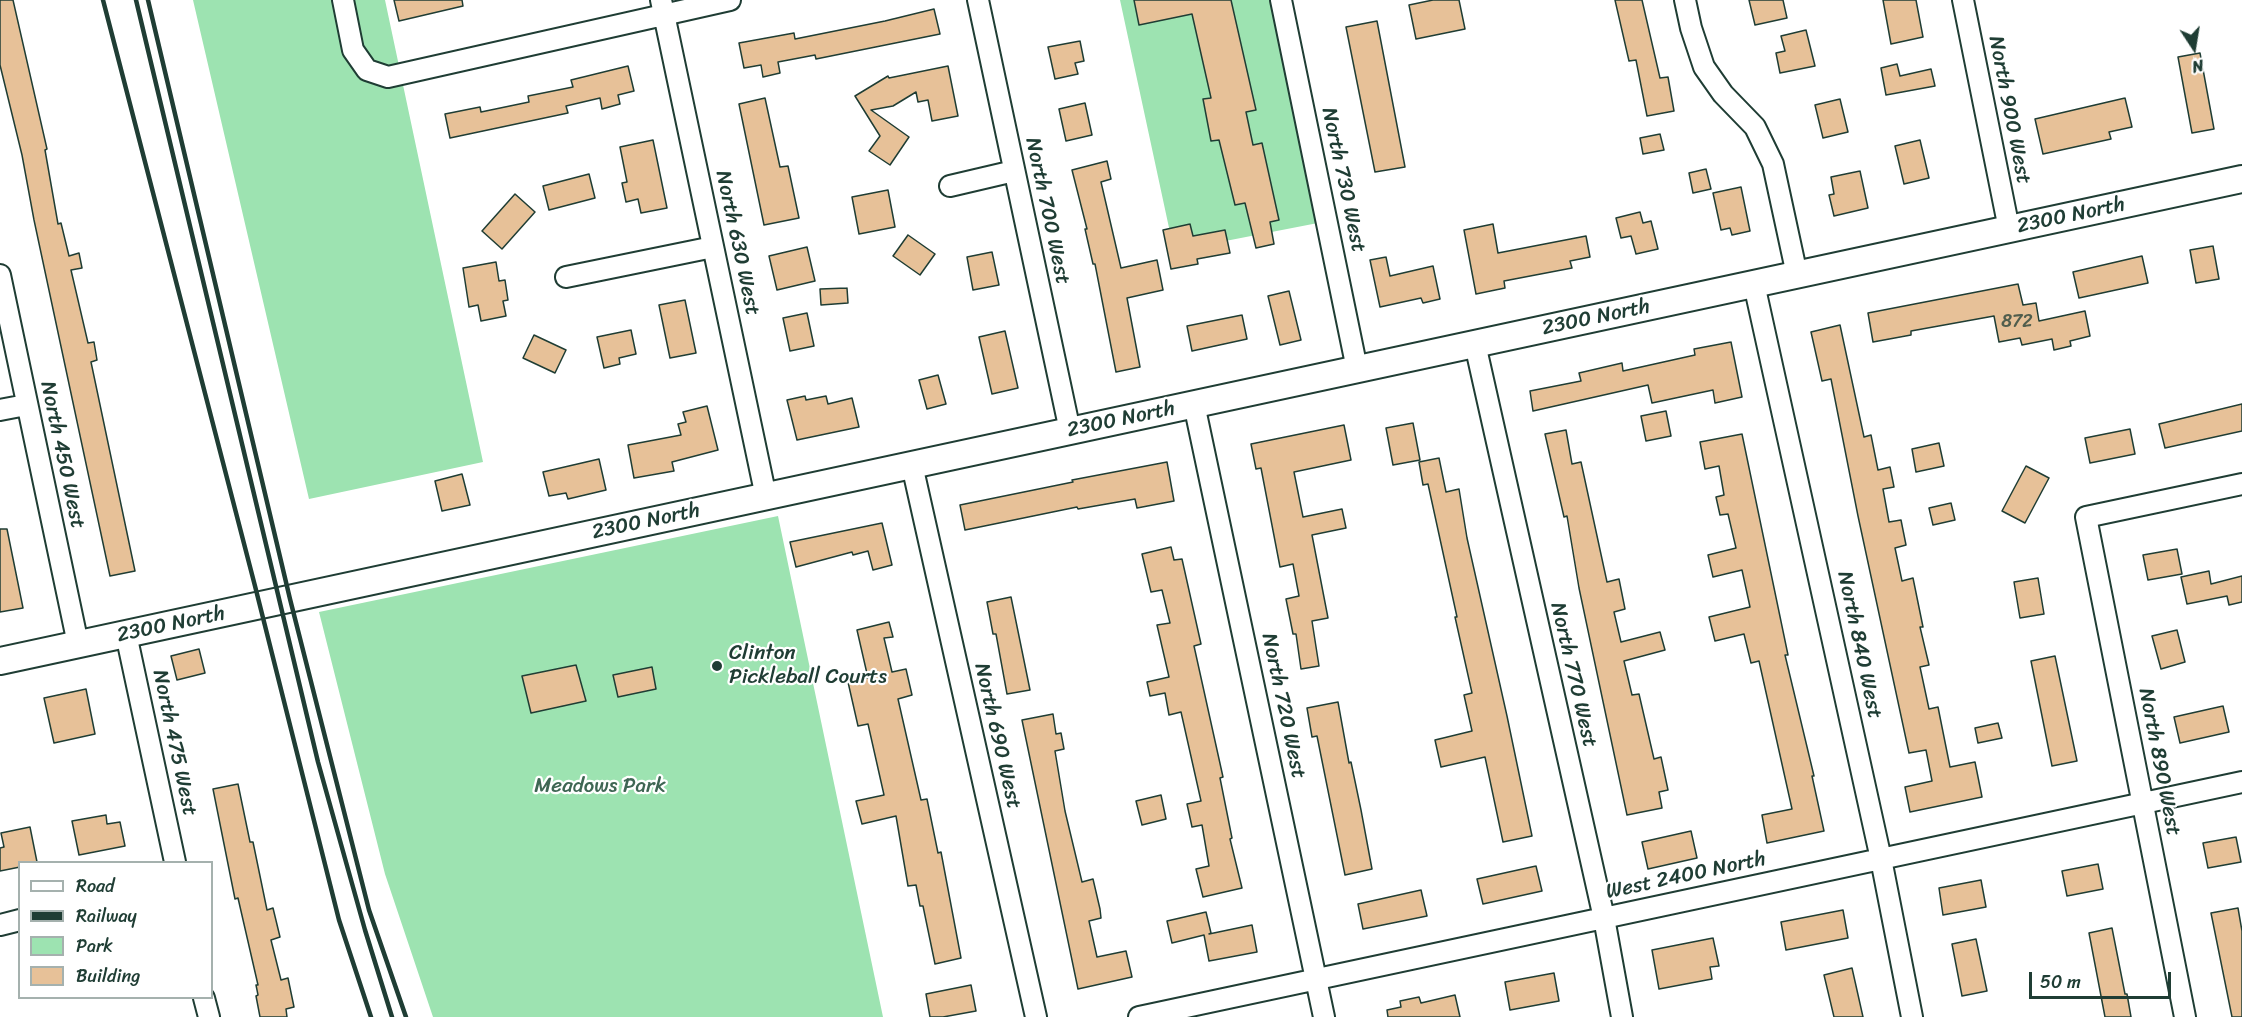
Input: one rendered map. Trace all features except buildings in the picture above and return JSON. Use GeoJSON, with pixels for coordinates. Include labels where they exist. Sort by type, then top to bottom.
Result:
{"type":"FeatureCollection","features":[{"type":"Feature","properties":{"kind":"street"},"geometry":{"type":"LineString","coordinates":[[343,0],[353,50],[367,70],[388,77],[662,7],[730,0]]}},
{"type":"Feature","properties":{"kind":"street","name":"North 700 West"},"geometry":{"type":"LineString","coordinates":[[978,0],[1070,431]]}},
{"type":"Feature","properties":{"kind":"street","name":"North 730 West"},"geometry":{"type":"LineString","coordinates":[[1281,0],[1357,369]]}},
{"type":"Feature","properties":{"kind":"street"},"geometry":{"type":"LineString","coordinates":[[1685,0],[1691,28],[1704,67],[1723,94],[1755,127],[1773,164],[1797,274]]}},
{"type":"Feature","properties":{"kind":"street","name":"North 900 West"},"geometry":{"type":"LineString","coordinates":[[1963,0],[2009,229]]}},
{"type":"Feature","properties":{"kind":"street","name":"North 630 West"},"geometry":{"type":"LineString","coordinates":[[662,7],[766,497]]}},
{"type":"Feature","properties":{"kind":"street"},"geometry":{"type":"LineString","coordinates":[[950,186],[1014,171]]}},
{"type":"Feature","properties":{"kind":"street","name":"2300 North"},"geometry":{"type":"LineString","coordinates":[[0,661],[2242,179]]}},
{"type":"Feature","properties":{"kind":"street"},"geometry":{"type":"LineString","coordinates":[[566,278],[713,246]]}},
{"type":"Feature","properties":{"kind":"street","name":"North 450 West"},"geometry":{"type":"LineString","coordinates":[[0,275],[78,644]]}},
{"type":"Feature","properties":{"kind":"street","name":"North 840 West"},"geometry":{"type":"LineString","coordinates":[[1754,284],[1881,859],[1912,1017]]}},
{"type":"Feature","properties":{"kind":"street","name":"North 770 West"},"geometry":{"type":"LineString","coordinates":[[1474,344],[1604,918],[1622,1017]]}},
{"type":"Feature","properties":{"kind":"street","name":"North 720 West"},"geometry":{"type":"LineString","coordinates":[[1194,404],[1324,1017]]}},
{"type":"Feature","properties":{"kind":"street"},"geometry":{"type":"LineString","coordinates":[[0,410],[26,405]]}},
{"type":"Feature","properties":{"kind":"street","name":"North 690 West"},"geometry":{"type":"LineString","coordinates":[[912,465],[1036,1017]]}},
{"type":"Feature","properties":{"kind":"street","name":"North 890 West"},"geometry":{"type":"LineString","coordinates":[[2185,1017],[2086,517],[2242,484]]}},
{"type":"Feature","properties":{"kind":"street","name":"North 475 West"},"geometry":{"type":"LineString","coordinates":[[126,634],[175,861]]}},
{"type":"Feature","properties":{"kind":"street","name":"West 2400 North"},"geometry":{"type":"LineString","coordinates":[[1139,1017],[2242,782]]}},
{"type":"Feature","properties":{"kind":"street"},"geometry":{"type":"LineString","coordinates":[[0,924],[18,920]]}},
{"type":"Feature","properties":{"kind":"street"},"geometry":{"type":"LineString","coordinates":[[204,999],[208,1017]]}},
{"type":"Feature","properties":{"kind":"green space"},"geometry":{"type":"Polygon","coordinates":[[[193,0],[385,0],[483,462],[309,499],[193,0]]]}},
{"type":"Feature","properties":{"kind":"green space"},"geometry":{"type":"Polygon","coordinates":[[[1120,0],[1273,0],[1323,222],[1174,251],[1120,0]]]}},
{"type":"Feature","properties":{"kind":"green space","name":"Meadows Park"},"geometry":{"type":"Polygon","coordinates":[[[778,516],[883,1017],[433,1017],[385,874],[319,612],[778,516]]]}},
{"type":"Feature","properties":{"kind":"railway"},"geometry":{"type":"LineString","coordinates":[[103,0],[339,920],[371,1017]]}},
{"type":"Feature","properties":{"kind":"railway"},"geometry":{"type":"LineString","coordinates":[[136,0],[318,762],[392,1017]]}},
{"type":"Feature","properties":{"kind":"railway"},"geometry":{"type":"LineString","coordinates":[[148,0],[290,599],[369,910],[406,1017]]}},
{"type":"Feature","properties":{"kind":"place","name":"Clinton Pickleball Courts"},"geometry":{"type":"Point","coordinates":[717,666]}}]}
